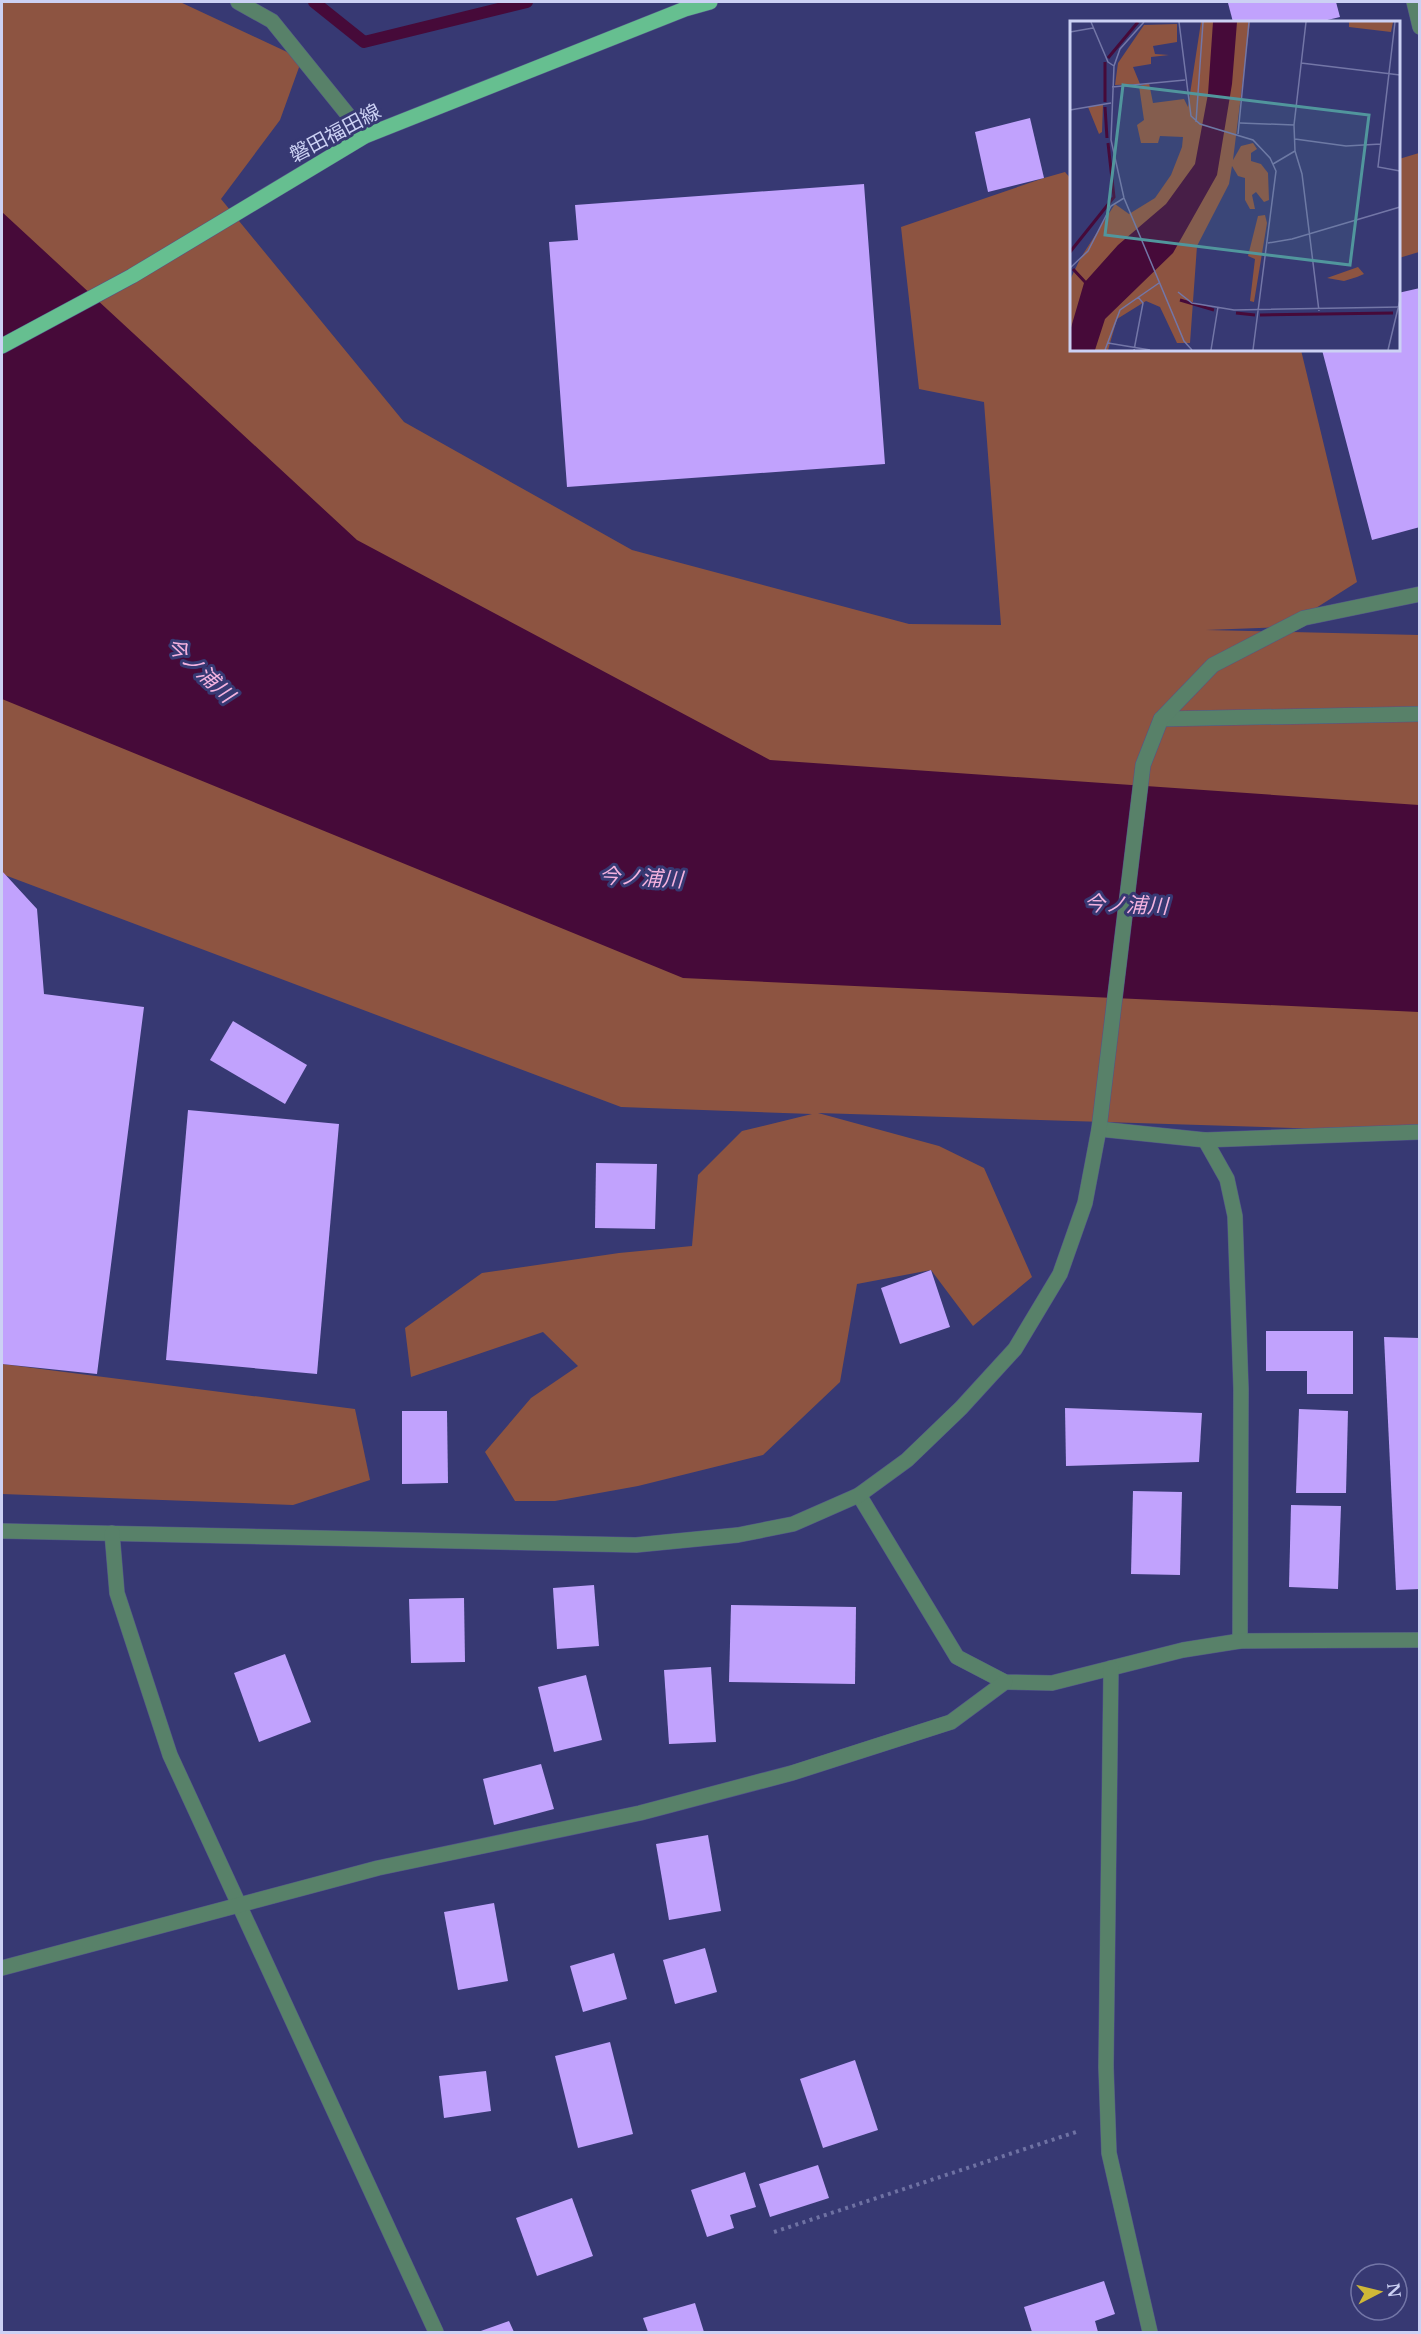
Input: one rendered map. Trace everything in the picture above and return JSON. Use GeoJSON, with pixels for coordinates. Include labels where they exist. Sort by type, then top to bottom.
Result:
{"type":"FeatureCollection","features":[{"type":"Feature","properties":{"kind":"main road","name":"磐田福田線"},"geometry":{"type":"LineString","coordinates":[[2,346],[132,276],[364,136],[685,9],[711,2]]}},
{"type":"Feature","properties":{"kind":"street"},"geometry":{"type":"LineString","coordinates":[[238,2],[272,21],[364,136]]}},
{"type":"Feature","properties":{"kind":"street"},"geometry":{"type":"LineString","coordinates":[[1414,2],[1419,27]]}},
{"type":"Feature","properties":{"kind":"street"},"geometry":{"type":"LineString","coordinates":[[2,1531],[636,1545],[738,1535],[793,1524],[859,1494],[907,1460],[962,1408],[1015,1349],[1060,1274],[1085,1203],[1099,1129],[1143,765],[1161,719],[1213,664],[1304,618],[1419,594]]}},
{"type":"Feature","properties":{"kind":"street"},"geometry":{"type":"LineString","coordinates":[[1161,719],[1419,714]]}},
{"type":"Feature","properties":{"kind":"street"},"geometry":{"type":"LineString","coordinates":[[1099,1129],[1205,1140],[1419,1132]]}},
{"type":"Feature","properties":{"kind":"street"},"geometry":{"type":"LineString","coordinates":[[1205,1140],[1227,1179],[1235,1216],[1241,1389],[1240,1641]]}},
{"type":"Feature","properties":{"kind":"street"},"geometry":{"type":"LineString","coordinates":[[859,1494],[957,1657],[1005,1682],[1052,1683],[1183,1650],[1240,1641],[1419,1640]]}},
{"type":"Feature","properties":{"kind":"street"},"geometry":{"type":"LineString","coordinates":[[112,1533],[117,1593],[170,1755],[436,2332]]}},
{"type":"Feature","properties":{"kind":"street"},"geometry":{"type":"LineString","coordinates":[[1111,1668],[1107,2067],[1109,2153],[1150,2332]]}},
{"type":"Feature","properties":{"kind":"street"},"geometry":{"type":"LineString","coordinates":[[2,1968],[378,1868],[640,1813],[792,1773],[951,1722],[1005,1682]]}},
{"type":"Feature","properties":{"kind":"path"},"geometry":{"type":"LineString","coordinates":[[774,2232],[1108,2121]]}},
{"type":"Feature","properties":{"kind":"shaded area"},"geometry":{"type":"Polygon","coordinates":[[[2,2],[180,2],[302,59],[280,120],[221,199],[404,422],[632,550],[909,624],[1001,625],[984,402],[919,389],[901,227],[1044,178],[1065,172],[1070,178],[1070,351],[1301,351],[1357,582],[1286,627],[1206,630],[1419,635],[1419,1132],[818,1113],[939,1146],[984,1168],[1032,1277],[973,1326],[931,1270],[857,1284],[840,1382],[763,1455],[638,1486],[555,1501],[515,1501],[485,1452],[531,1398],[578,1366],[543,1332],[411,1377],[405,1328],[482,1273],[619,1253],[692,1246],[698,1175],[742,1131],[812,1114],[621,1107],[2,874],[2,2]]]}},
{"type":"Feature","properties":{"kind":"shaded area"},"geometry":{"type":"Polygon","coordinates":[[[1419,153],[1419,252],[1400,258],[1400,159],[1419,153]]]}},
{"type":"Feature","properties":{"kind":"shaded area"},"geometry":{"type":"Polygon","coordinates":[[[2,1364],[355,1409],[370,1480],[293,1505],[2,1494],[2,1364]]]}},
{"type":"Feature","properties":{"kind":"water","name":"今ノ浦川"},"geometry":{"type":"Polygon","coordinates":[[[2,212],[357,540],[770,760],[1419,805],[1419,1012],[683,978],[2,699],[2,212]]]}},
{"type":"Feature","properties":{"kind":"building"},"geometry":{"type":"Polygon","coordinates":[[[1336,2],[1340,17],[1323,21],[1233,21],[1228,3],[1336,2]]]}},
{"type":"Feature","properties":{"kind":"building"},"geometry":{"type":"Polygon","coordinates":[[[1030,118],[1044,178],[988,192],[975,132],[1030,118]]]}},
{"type":"Feature","properties":{"kind":"building"},"geometry":{"type":"Polygon","coordinates":[[[864,184],[885,464],[567,487],[549,242],[578,240],[575,205],[864,184]]]}},
{"type":"Feature","properties":{"kind":"building"},"geometry":{"type":"Polygon","coordinates":[[[1420,288],[1420,527],[1372,540],[1322,351],[1400,351],[1400,293],[1420,288]]]}},
{"type":"Feature","properties":{"kind":"building"},"geometry":{"type":"Polygon","coordinates":[[[2,871],[37,909],[44,994],[144,1007],[97,1374],[2,1364],[2,871]]]}},
{"type":"Feature","properties":{"kind":"building"},"geometry":{"type":"Polygon","coordinates":[[[233,1021],[307,1065],[285,1104],[210,1060],[233,1021]]]}},
{"type":"Feature","properties":{"kind":"building"},"geometry":{"type":"Polygon","coordinates":[[[188,1110],[339,1124],[317,1374],[166,1360],[188,1110]]]}},
{"type":"Feature","properties":{"kind":"building"},"geometry":{"type":"Polygon","coordinates":[[[596,1163],[657,1164],[655,1229],[595,1228],[596,1163]]]}},
{"type":"Feature","properties":{"kind":"building"},"geometry":{"type":"Polygon","coordinates":[[[931,1270],[950,1327],[900,1344],[881,1288],[931,1270]]]}},
{"type":"Feature","properties":{"kind":"building"},"geometry":{"type":"Polygon","coordinates":[[[1266,1331],[1353,1331],[1353,1394],[1307,1394],[1307,1371],[1266,1371],[1266,1331]]]}},
{"type":"Feature","properties":{"kind":"building"},"geometry":{"type":"Polygon","coordinates":[[[1384,1337],[1420,1338],[1420,1589],[1396,1590],[1384,1337]]]}},
{"type":"Feature","properties":{"kind":"building"},"geometry":{"type":"Polygon","coordinates":[[[1065,1408],[1202,1413],[1199,1462],[1066,1466],[1065,1408]]]}},
{"type":"Feature","properties":{"kind":"building"},"geometry":{"type":"Polygon","coordinates":[[[1299,1409],[1348,1411],[1346,1493],[1296,1493],[1299,1409]]]}},
{"type":"Feature","properties":{"kind":"building"},"geometry":{"type":"Polygon","coordinates":[[[402,1411],[447,1411],[448,1483],[402,1484],[402,1411]]]}},
{"type":"Feature","properties":{"kind":"building"},"geometry":{"type":"Polygon","coordinates":[[[1133,1491],[1182,1492],[1180,1575],[1131,1574],[1133,1491]]]}},
{"type":"Feature","properties":{"kind":"building"},"geometry":{"type":"Polygon","coordinates":[[[1291,1505],[1341,1506],[1338,1589],[1289,1587],[1291,1505]]]}},
{"type":"Feature","properties":{"kind":"building"},"geometry":{"type":"Polygon","coordinates":[[[594,1585],[599,1646],[557,1649],[553,1588],[594,1585]]]}},
{"type":"Feature","properties":{"kind":"building"},"geometry":{"type":"Polygon","coordinates":[[[464,1598],[465,1662],[411,1663],[409,1599],[464,1598]]]}},
{"type":"Feature","properties":{"kind":"building"},"geometry":{"type":"Polygon","coordinates":[[[731,1605],[856,1607],[855,1684],[729,1682],[731,1605]]]}},
{"type":"Feature","properties":{"kind":"building"},"geometry":{"type":"Polygon","coordinates":[[[285,1654],[311,1722],[259,1742],[234,1673],[285,1654]]]}},
{"type":"Feature","properties":{"kind":"building"},"geometry":{"type":"Polygon","coordinates":[[[711,1667],[716,1742],[669,1744],[664,1670],[711,1667]]]}},
{"type":"Feature","properties":{"kind":"building"},"geometry":{"type":"Polygon","coordinates":[[[586,1675],[602,1740],[554,1752],[538,1687],[586,1675]]]}},
{"type":"Feature","properties":{"kind":"building"},"geometry":{"type":"Polygon","coordinates":[[[541,1764],[554,1809],[494,1825],[483,1779],[541,1764]]]}},
{"type":"Feature","properties":{"kind":"building"},"geometry":{"type":"Polygon","coordinates":[[[708,1835],[721,1911],[669,1920],[656,1844],[708,1835]]]}},
{"type":"Feature","properties":{"kind":"building"},"geometry":{"type":"Polygon","coordinates":[[[494,1903],[508,1981],[458,1990],[444,1912],[494,1903]]]}},
{"type":"Feature","properties":{"kind":"building"},"geometry":{"type":"Polygon","coordinates":[[[705,1948],[717,1992],[675,2004],[663,1960],[705,1948]]]}},
{"type":"Feature","properties":{"kind":"building"},"geometry":{"type":"Polygon","coordinates":[[[614,1953],[627,1999],[583,2012],[570,1966],[614,1953]]]}},
{"type":"Feature","properties":{"kind":"building"},"geometry":{"type":"Polygon","coordinates":[[[610,2042],[633,2134],[578,2148],[555,2056],[610,2042]]]}},
{"type":"Feature","properties":{"kind":"building"},"geometry":{"type":"Polygon","coordinates":[[[855,2060],[878,2130],[823,2148],[800,2079],[855,2060]]]}},
{"type":"Feature","properties":{"kind":"building"},"geometry":{"type":"Polygon","coordinates":[[[486,2071],[491,2111],[444,2118],[439,2076],[486,2071]]]}},
{"type":"Feature","properties":{"kind":"building"},"geometry":{"type":"Polygon","coordinates":[[[818,2165],[829,2198],[770,2217],[759,2184],[818,2165]]]}},
{"type":"Feature","properties":{"kind":"building"},"geometry":{"type":"Polygon","coordinates":[[[745,2172],[756,2207],[730,2215],[734,2228],[707,2237],[691,2190],[745,2172]]]}},
{"type":"Feature","properties":{"kind":"building"},"geometry":{"type":"Polygon","coordinates":[[[572,2198],[593,2256],[537,2276],[516,2218],[572,2198]]]}},
{"type":"Feature","properties":{"kind":"building"},"geometry":{"type":"Polygon","coordinates":[[[1104,2281],[1115,2314],[1095,2321],[1098,2332],[1032,2332],[1024,2307],[1104,2281]]]}},
{"type":"Feature","properties":{"kind":"building"},"geometry":{"type":"Polygon","coordinates":[[[695,2303],[704,2332],[648,2332],[643,2318],[695,2303]]]}},
{"type":"Feature","properties":{"kind":"building"},"geometry":{"type":"Polygon","coordinates":[[[509,2321],[514,2332],[478,2332],[509,2321]]]}},
{"type":"Feature","properties":{"kind":"waterway"},"geometry":{"type":"LineString","coordinates":[[314,2],[364,42],[527,2]]}}]}
